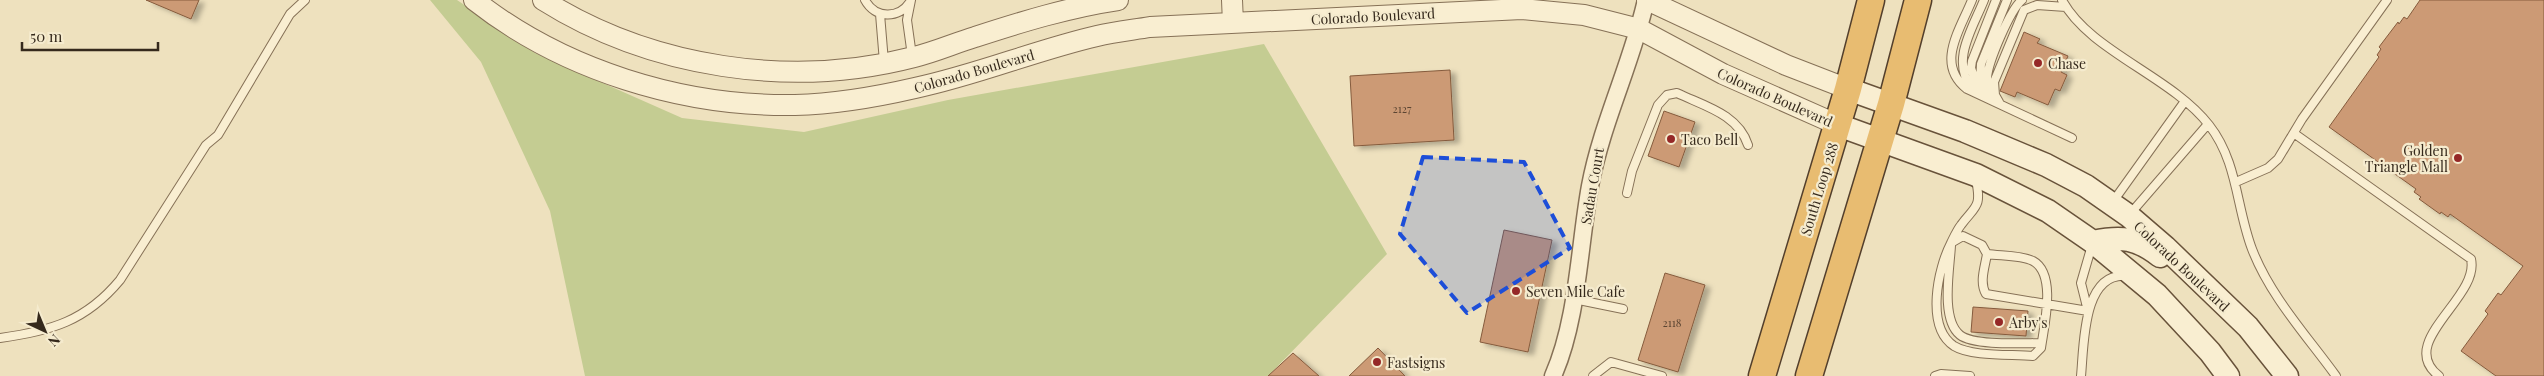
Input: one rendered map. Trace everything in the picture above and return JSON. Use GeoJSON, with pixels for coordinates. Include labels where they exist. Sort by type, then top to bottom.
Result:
{"type":"FeatureCollection","features":[{"type":"Feature","properties":{"kind":"highway","name":"South Loop 288"},"geometry":{"type":"LineString","coordinates":[[1762,376],[1838,125],[1871,0]]}},
{"type":"Feature","properties":{"kind":"highway"},"geometry":{"type":"LineString","coordinates":[[1809,376],[1891,104],[1918,0]]}},
{"type":"Feature","properties":{"kind":"main road","name":"Colorado Boulevard"},"geometry":{"type":"LineString","coordinates":[[1848,89],[2046,165],[2086,186],[2120,210],[2165,247],[2248,327],[2287,376]]}},
{"type":"Feature","properties":{"kind":"main road","name":"Colorado Boulevard"},"geometry":{"type":"LineString","coordinates":[[1838,125],[1976,175],[2048,211],[2093,242],[2137,277],[2210,352],[2228,376]]}},
{"type":"Feature","properties":{"kind":"main road"},"geometry":{"type":"LineString","coordinates":[[2093,242],[2115,238],[2144,244],[2167,262],[2228,318],[2248,327]]}},
{"type":"Feature","properties":{"kind":"street","name":"Colorado Boulevard"},"geometry":{"type":"LineString","coordinates":[[474,0],[516,29],[568,58],[618,78],[678,93],[729,101],[795,105],[857,100],[916,88],[969,75],[1097,36],[1150,27],[1522,9],[1584,15],[1640,29],[1723,74],[1838,125]]}},
{"type":"Feature","properties":{"kind":"street"},"geometry":{"type":"LineString","coordinates":[[544,0],[566,14],[636,45],[696,61],[756,71],[799,72],[884,64],[912,58],[993,32],[1087,6],[1118,0]]}},
{"type":"Feature","properties":{"kind":"street"},"geometry":{"type":"LineString","coordinates":[[1232,0],[1233,23]]}},
{"type":"Feature","properties":{"kind":"street","name":"Colorado Boulevard"},"geometry":{"type":"LineString","coordinates":[[1646,0],[1786,65],[1848,89]]}},
{"type":"Feature","properties":{"kind":"street","name":"Sadau Court"},"geometry":{"type":"LineString","coordinates":[[1553,376],[1560,362],[1574,298],[1590,187],[1603,130],[1640,29],[1646,0]]}},
{"type":"Feature","properties":{"kind":"street"},"geometry":{"type":"LineString","coordinates":[[912,58],[916,88]]}},
{"type":"Feature","properties":{"kind":"street"},"geometry":{"type":"LineString","coordinates":[[884,64],[887,94]]}},
{"type":"Feature","properties":{"kind":"lane"},"geometry":{"type":"LineString","coordinates":[[0,338],[36,333],[54,328],[90,310],[108,295],[120,280],[206,145],[218,135],[290,14],[295,0]]}},
{"type":"Feature","properties":{"kind":"lane"},"geometry":{"type":"LineString","coordinates":[[290,14],[305,0]]}},
{"type":"Feature","properties":{"kind":"lane"},"geometry":{"type":"LineString","coordinates":[[865,0],[873,10],[880,14],[895,14],[902,10],[911,0]]}},
{"type":"Feature","properties":{"kind":"lane"},"geometry":{"type":"LineString","coordinates":[[911,0],[907,20],[912,58]]}},
{"type":"Feature","properties":{"kind":"lane"},"geometry":{"type":"LineString","coordinates":[[1972,0],[1950,61],[1952,72],[1958,81],[1975,92],[2072,138]]}},
{"type":"Feature","properties":{"kind":"lane"},"geometry":{"type":"LineString","coordinates":[[1975,92],[1964,77],[1962,57],[1984,0]]}},
{"type":"Feature","properties":{"kind":"lane"},"geometry":{"type":"LineString","coordinates":[[1992,99],[1973,78],[1972,60],[1996,0]]}},
{"type":"Feature","properties":{"kind":"lane"},"geometry":{"type":"LineString","coordinates":[[1992,99],[1980,82],[1979,72],[2007,0]]}},
{"type":"Feature","properties":{"kind":"lane"},"geometry":{"type":"LineString","coordinates":[[1992,99],[1988,85],[1989,67],[2013,9],[2022,0]]}},
{"type":"Feature","properties":{"kind":"lane"},"geometry":{"type":"LineString","coordinates":[[2236,182],[2268,168],[2278,159],[2295,134],[2302,119],[2387,0]]}},
{"type":"Feature","properties":{"kind":"lane"},"geometry":{"type":"LineString","coordinates":[[1992,99],[1995,95],[1994,82],[2024,10],[2037,5],[2064,3],[2079,23],[2096,38],[2185,100],[2218,136],[2230,161],[2252,249],[2261,270],[2279,299],[2336,376]]}},
{"type":"Feature","properties":{"kind":"lane"},"geometry":{"type":"LineString","coordinates":[[880,14],[884,64]]}},
{"type":"Feature","properties":{"kind":"lane"},"geometry":{"type":"LineString","coordinates":[[1627,193],[1632,171],[1658,105],[1667,95],[1677,93],[1732,119],[1744,134],[1748,145]]}},
{"type":"Feature","properties":{"kind":"lane"},"geometry":{"type":"LineString","coordinates":[[2120,210],[2185,100]]}},
{"type":"Feature","properties":{"kind":"lane"},"geometry":{"type":"LineString","coordinates":[[2120,210],[2208,124]]}},
{"type":"Feature","properties":{"kind":"lane"},"geometry":{"type":"LineString","coordinates":[[2295,134],[2471,260],[2473,267],[2468,283],[2430,335],[2427,358],[2429,366],[2440,376]]}},
{"type":"Feature","properties":{"kind":"lane"},"geometry":{"type":"LineString","coordinates":[[1976,175],[1979,194],[1974,212],[1960,225],[1942,259],[1936,306],[1940,328],[1954,346],[1975,353],[2033,356],[2041,348],[2047,278],[2041,266],[2031,260],[1987,254]]}},
{"type":"Feature","properties":{"kind":"lane"},"geometry":{"type":"LineString","coordinates":[[1951,243],[1963,236],[1974,239],[1982,245],[1987,254],[1983,275],[1983,288],[1986,294],[2088,311]]}},
{"type":"Feature","properties":{"kind":"lane"},"geometry":{"type":"LineString","coordinates":[[2088,311],[2081,283],[2093,242]]}},
{"type":"Feature","properties":{"kind":"lane"},"geometry":{"type":"LineString","coordinates":[[1951,243],[1948,306],[1952,325],[1961,336],[1978,341],[2041,344]]}},
{"type":"Feature","properties":{"kind":"lane"},"geometry":{"type":"LineString","coordinates":[[2081,376],[2088,311],[2094,296],[2104,284],[2120,275],[2137,277]]}},
{"type":"Feature","properties":{"kind":"lane"},"geometry":{"type":"LineString","coordinates":[[1574,298],[1623,309]]}},
{"type":"Feature","properties":{"kind":"lane"},"geometry":{"type":"LineString","coordinates":[[1593,376],[1611,362],[1662,376]]}},
{"type":"Feature","properties":{"kind":"lane"},"geometry":{"type":"LineString","coordinates":[[1634,376],[1641,370]]}},
{"type":"Feature","properties":{"kind":"lane"},"geometry":{"type":"LineString","coordinates":[[1935,376],[1941,374],[1970,376]]}},
{"type":"Feature","properties":{"kind":"highlighted area"},"geometry":{"type":"Polygon","coordinates":[[[1423,157],[1524,162],[1570,248],[1467,313],[1400,234],[1423,157]]]}},
{"type":"Feature","properties":{"kind":"green space"},"geometry":{"type":"Polygon","coordinates":[[[430,0],[457,0],[535,53],[682,118],[804,132],[948,100],[1264,44],[1387,254],[1268,376],[585,376],[550,211],[481,62],[430,0]]]}},
{"type":"Feature","properties":{"kind":"building"},"geometry":{"type":"Polygon","coordinates":[[[146,0],[199,0],[191,19],[146,0]]]}},
{"type":"Feature","properties":{"kind":"building","name":"Golden Triangle Mall"},"geometry":{"type":"Polygon","coordinates":[[[2420,0],[2544,0],[2544,376],[2496,376],[2461,351],[2488,314],[2485,311],[2498,293],[2501,295],[2523,266],[2450,214],[2448,217],[2441,212],[2440,214],[2419,199],[2421,197],[2414,192],[2416,189],[2329,127],[2379,57],[2377,55],[2381,49],[2379,47],[2398,22],[2399,24],[2404,17],[2407,19],[2420,0]]]}},
{"type":"Feature","properties":{"kind":"building","name":"Chase"},"geometry":{"type":"Polygon","coordinates":[[[2024,32],[2040,39],[2037,43],[2068,56],[2061,72],[2067,75],[2060,91],[2055,89],[2048,105],[2017,92],[2015,97],[2000,91],[2024,32]]]}},
{"type":"Feature","properties":{"kind":"building"},"geometry":{"type":"Polygon","coordinates":[[[1450,70],[1454,140],[1354,146],[1350,76],[1450,70]]]}},
{"type":"Feature","properties":{"kind":"building","name":"Taco Bell"},"geometry":{"type":"Polygon","coordinates":[[[1664,111],[1695,122],[1679,167],[1648,156],[1664,111]]]}},
{"type":"Feature","properties":{"kind":"building","name":"Seven Mile Cafe"},"geometry":{"type":"Polygon","coordinates":[[[1504,230],[1552,240],[1528,352],[1480,342],[1504,230]]]}},
{"type":"Feature","properties":{"kind":"building"},"geometry":{"type":"Polygon","coordinates":[[[1665,273],[1705,285],[1678,372],[1638,360],[1665,273]]]}},
{"type":"Feature","properties":{"kind":"building","name":"Arby's"},"geometry":{"type":"Polygon","coordinates":[[[1973,307],[2028,311],[2026,336],[1971,332],[1973,307]]]}},
{"type":"Feature","properties":{"kind":"building","name":"Fastsigns"},"geometry":{"type":"Polygon","coordinates":[[[1378,348],[1405,376],[1349,376],[1378,348]]]}},
{"type":"Feature","properties":{"kind":"building"},"geometry":{"type":"Polygon","coordinates":[[[1293,353],[1319,376],[1268,376],[1293,353]]]}},
{"type":"Feature","properties":{"kind":"place","name":"Chase"},"geometry":{"type":"Point","coordinates":[2038,63]}},
{"type":"Feature","properties":{"kind":"place","name":"Taco Bell"},"geometry":{"type":"Point","coordinates":[1671,139]}},
{"type":"Feature","properties":{"kind":"place","name":"Golden Triangle Mall"},"geometry":{"type":"Point","coordinates":[2458,158]}},
{"type":"Feature","properties":{"kind":"place","name":"Seven Mile Cafe"},"geometry":{"type":"Point","coordinates":[1516,291]}},
{"type":"Feature","properties":{"kind":"place","name":"Arby's"},"geometry":{"type":"Point","coordinates":[1999,322]}},
{"type":"Feature","properties":{"kind":"place","name":"Fastsigns"},"geometry":{"type":"Point","coordinates":[1377,362]}}]}
